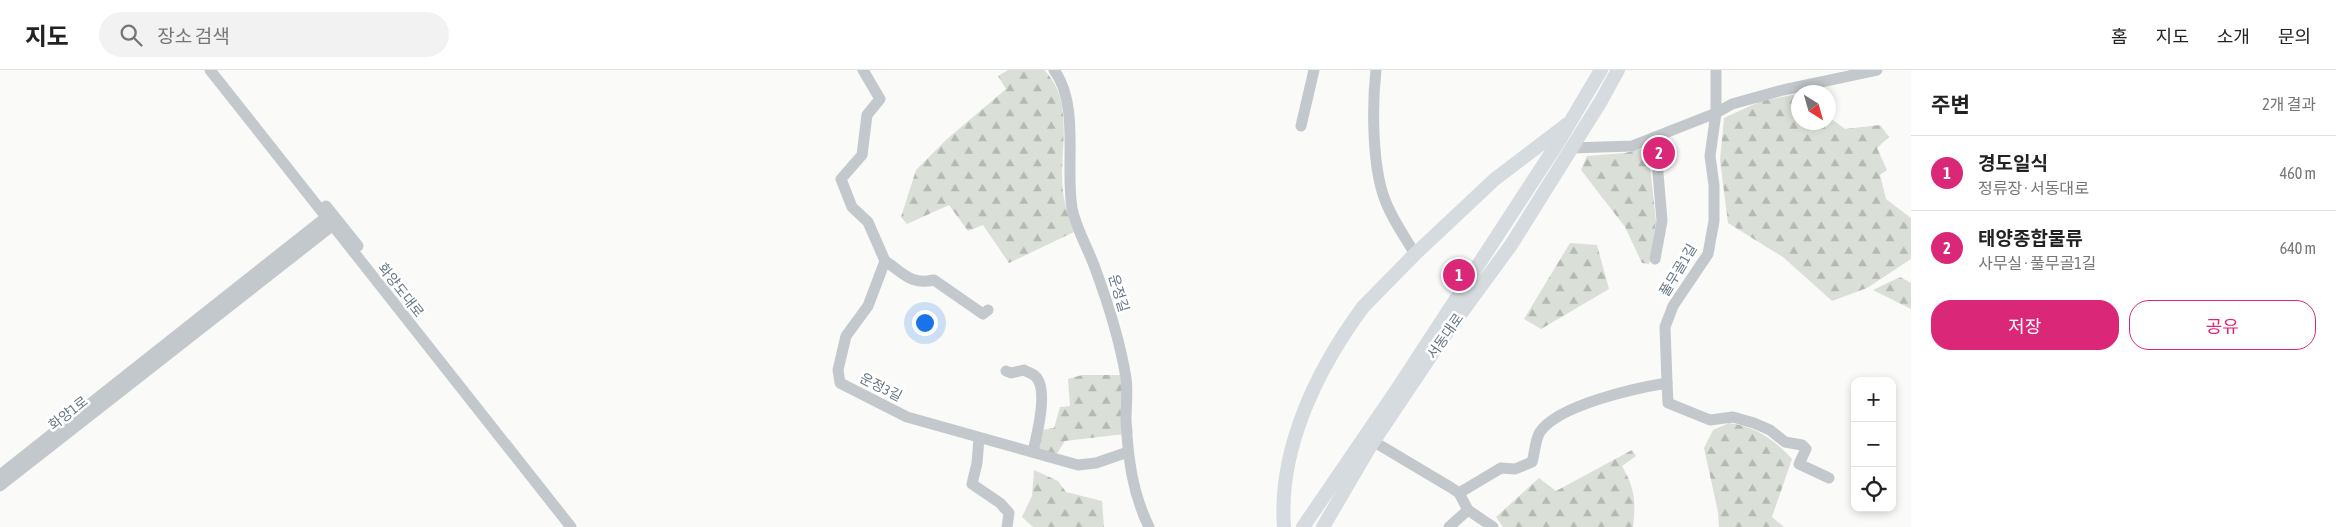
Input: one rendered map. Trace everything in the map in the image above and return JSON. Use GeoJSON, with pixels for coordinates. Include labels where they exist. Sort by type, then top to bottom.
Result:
{"type":"FeatureCollection","features":[{"type":"Feature","properties":{"kind":"main road","name":"서동대로"},"geometry":{"type":"LineString","coordinates":[[1322,527],[1396,391],[1572,120],[1601,70]]}},
{"type":"Feature","properties":{"kind":"main road","name":"서동대로"},"geometry":{"type":"LineString","coordinates":[[1303,527],[1511,245],[1618,70]]}},
{"type":"Feature","properties":{"kind":"main road","name":"서동대로"},"geometry":{"type":"LineString","coordinates":[[1284,527],[1285,483],[1297,430],[1311,391],[1363,307],[1415,254],[1495,179],[1572,120]]}},
{"type":"Feature","properties":{"kind":"street","name":"화양도대로"},"geometry":{"type":"LineString","coordinates":[[210,70],[332,219],[578,527]]}},
{"type":"Feature","properties":{"kind":"street","name":"화양도대로"},"geometry":{"type":"LineString","coordinates":[[219,70],[570,527]]}},
{"type":"Feature","properties":{"kind":"street"},"geometry":{"type":"LineString","coordinates":[[864,70],[880,99],[867,115],[862,155],[841,179],[852,207],[868,222],[885,261],[913,281],[921,283],[934,280],[975,310],[983,314],[988,310]]}},
{"type":"Feature","properties":{"kind":"street","name":"운정길"},"geometry":{"type":"LineString","coordinates":[[1054,70],[1064,93],[1068,119],[1072,208],[1076,223],[1095,267],[1114,327],[1126,379],[1128,452],[1132,482],[1148,527]]}},
{"type":"Feature","properties":{"kind":"street"},"geometry":{"type":"LineString","coordinates":[[1301,126],[1314,70]]}},
{"type":"Feature","properties":{"kind":"street"},"geometry":{"type":"LineString","coordinates":[[1376,70],[1372,104],[1380,182],[1385,201],[1415,254]]}},
{"type":"Feature","properties":{"kind":"street","name":"풀무골1길"},"geometry":{"type":"LineString","coordinates":[[1716,70],[1716,113],[1710,156],[1714,185],[1714,222],[1708,254],[1673,306],[1665,327],[1668,403],[1710,420],[1733,417],[1770,430],[1785,442],[1802,445],[1806,449],[1799,464],[1829,478]]}},
{"type":"Feature","properties":{"kind":"street"},"geometry":{"type":"LineString","coordinates":[[1572,148],[1632,146],[1716,113],[1732,104],[1783,90],[1877,70]]}},
{"type":"Feature","properties":{"kind":"street","name":"풀무골1길"},"geometry":{"type":"LineString","coordinates":[[1655,137],[1662,221],[1655,259]]}},
{"type":"Feature","properties":{"kind":"street"},"geometry":{"type":"LineString","coordinates":[[151,360],[332,219]]}},
{"type":"Feature","properties":{"kind":"street","name":"운정3길"},"geometry":{"type":"LineString","coordinates":[[885,261],[868,306],[846,336],[838,370],[840,383],[907,417],[1078,465],[1096,463],[1128,452]]}},
{"type":"Feature","properties":{"kind":"street","name":"화양1로"},"geometry":{"type":"LineString","coordinates":[[0,475],[151,360]]}},
{"type":"Feature","properties":{"kind":"street","name":"화양1로"},"geometry":{"type":"LineString","coordinates":[[0,486],[151,360]]}},
{"type":"Feature","properties":{"kind":"street"},"geometry":{"type":"LineString","coordinates":[[1006,371],[1011,373],[1024,370],[1036,376],[1040,386],[1041,412],[1033,451]]}},
{"type":"Feature","properties":{"kind":"street"},"geometry":{"type":"LineString","coordinates":[[1459,493],[1501,468],[1515,469],[1532,462],[1540,432],[1556,419],[1582,406],[1628,389],[1667,383]]}},
{"type":"Feature","properties":{"kind":"street"},"geometry":{"type":"LineString","coordinates":[[979,438],[977,463],[972,484],[1000,503],[1009,513],[1007,527]]}},
{"type":"Feature","properties":{"kind":"street"},"geometry":{"type":"LineString","coordinates":[[1369,439],[1459,493],[1468,510],[1494,527]]}},
{"type":"Feature","properties":{"kind":"street"},"geometry":{"type":"LineString","coordinates":[[1449,527],[1468,510]]}},
{"type":"Feature","properties":{"kind":"green space"},"geometry":{"type":"Polygon","coordinates":[[[1008,70],[1044,70],[1054,84],[1060,98],[1064,131],[1062,182],[1068,215],[1074,232],[1009,263],[983,225],[968,231],[949,205],[907,224],[901,217],[916,170],[947,139],[1006,89],[998,76],[1008,70]]]}},
{"type":"Feature","properties":{"kind":"green space"},"geometry":{"type":"Polygon","coordinates":[[[1791,95],[1791,130],[1836,130],[1836,122],[1845,129],[1880,125],[1889,137],[1877,148],[1887,170],[1880,175],[1886,199],[1911,218],[1911,259],[1867,288],[1832,301],[1783,257],[1728,223],[1720,160],[1724,118],[1761,101],[1791,95]]]}},
{"type":"Feature","properties":{"kind":"green space"},"geometry":{"type":"Polygon","coordinates":[[[1648,147],[1656,221],[1649,264],[1642,263],[1625,227],[1581,170],[1587,156],[1625,153],[1648,147]]]}},
{"type":"Feature","properties":{"kind":"green space"},"geometry":{"type":"Polygon","coordinates":[[[1570,243],[1597,245],[1609,289],[1541,329],[1524,319],[1570,243]]]}},
{"type":"Feature","properties":{"kind":"green space"},"geometry":{"type":"Polygon","coordinates":[[[1900,277],[1911,283],[1911,309],[1873,290],[1900,277]]]}},
{"type":"Feature","properties":{"kind":"green space"},"geometry":{"type":"Polygon","coordinates":[[[1082,375],[1121,375],[1133,433],[1065,441],[1056,455],[1037,450],[1042,430],[1054,428],[1060,407],[1070,406],[1068,379],[1082,375]]]}},
{"type":"Feature","properties":{"kind":"green space"},"geometry":{"type":"Polygon","coordinates":[[[1729,423],[1747,427],[1764,435],[1792,459],[1772,517],[1784,527],[1719,527],[1718,512],[1704,448],[1713,430],[1729,423]]]}},
{"type":"Feature","properties":{"kind":"green space"},"geometry":{"type":"Polygon","coordinates":[[[1632,450],[1636,456],[1622,466],[1634,495],[1633,527],[1503,527],[1496,517],[1539,478],[1556,491],[1632,450]]]}},
{"type":"Feature","properties":{"kind":"green space"},"geometry":{"type":"Polygon","coordinates":[[[1034,470],[1058,481],[1066,492],[1102,501],[1104,527],[1033,527],[1022,517],[1032,496],[1034,470]]]}},
{"type":"Feature","properties":{"kind":"place","name":"태양종합물류"},"geometry":{"type":"Point","coordinates":[1659,153]}},
{"type":"Feature","properties":{"kind":"place","name":"경도일식"},"geometry":{"type":"Point","coordinates":[1459,275]}}]}
